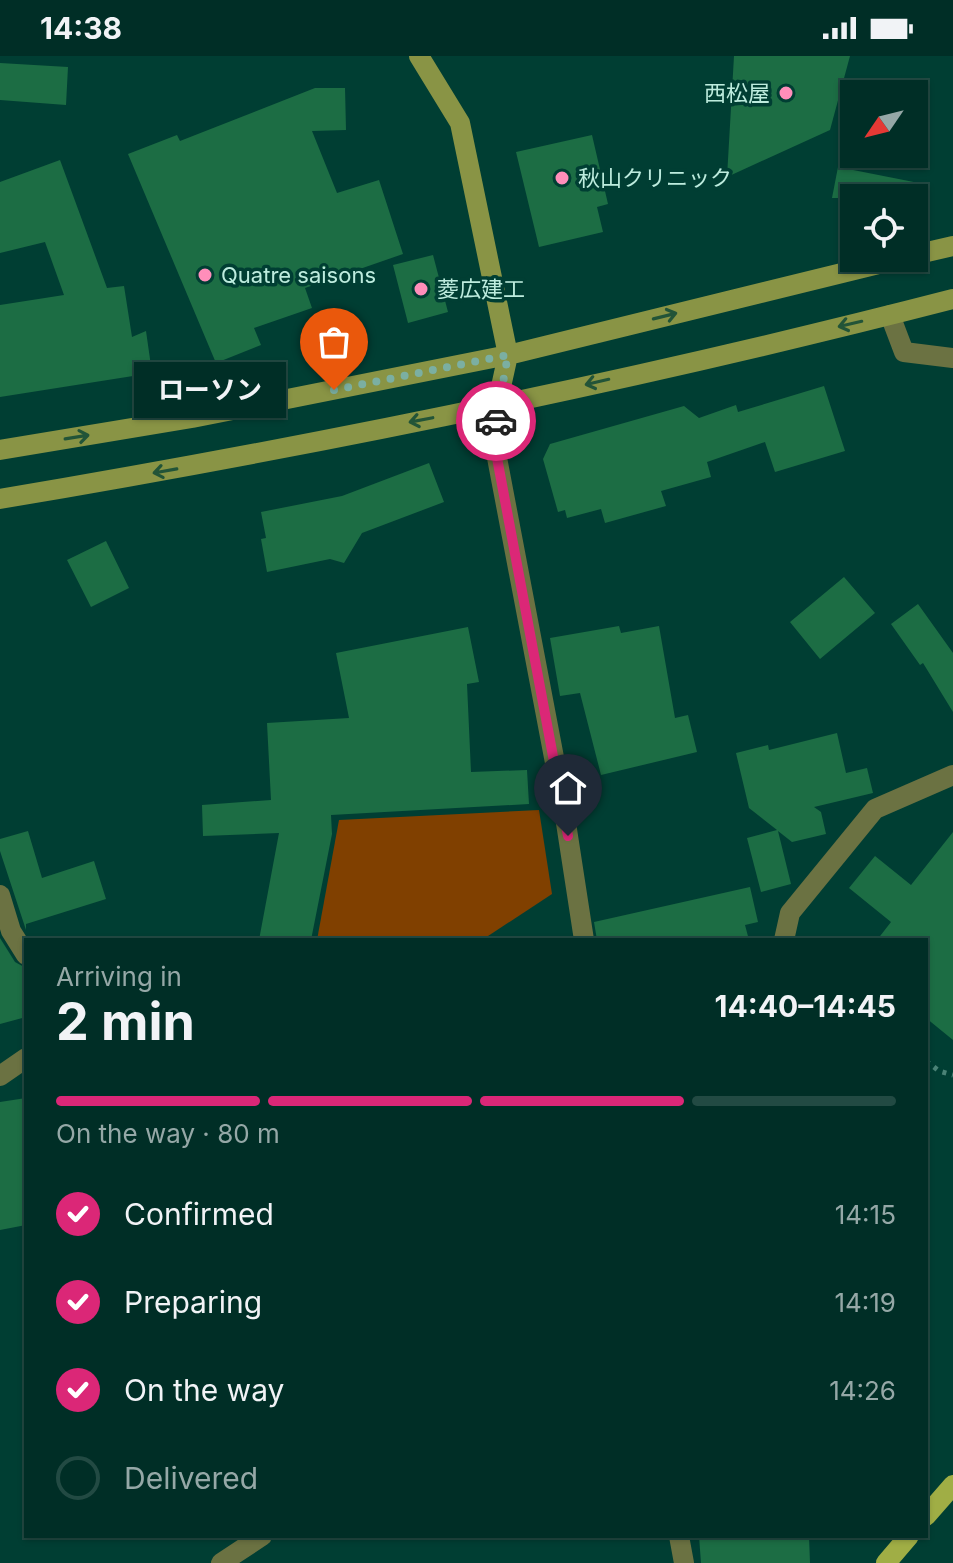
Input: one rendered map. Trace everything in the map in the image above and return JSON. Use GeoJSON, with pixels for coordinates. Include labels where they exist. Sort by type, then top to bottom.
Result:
{"type":"FeatureCollection","features":[{"type":"Feature","properties":{"kind":"main road"},"geometry":{"type":"LineString","coordinates":[[928,1514],[953,1485]]}},
{"type":"Feature","properties":{"kind":"main road"},"geometry":{"type":"LineString","coordinates":[[886,1563],[907,1538]]}},
{"type":"Feature","properties":{"kind":"street"},"geometry":{"type":"LineString","coordinates":[[419,56],[460,123],[508,355],[497,405],[494,442],[564,810],[584,938]]}},
{"type":"Feature","properties":{"kind":"street"},"geometry":{"type":"LineString","coordinates":[[928,252],[953,246]]}},
{"type":"Feature","properties":{"kind":"street"},"geometry":{"type":"LineString","coordinates":[[0,450],[192,418],[508,355],[846,272]]}},
{"type":"Feature","properties":{"kind":"street"},"geometry":{"type":"LineString","coordinates":[[0,499],[196,465],[497,405],[953,299]]}},
{"type":"Feature","properties":{"kind":"street"},"geometry":{"type":"LineString","coordinates":[[890,315],[904,352],[953,358]]}},
{"type":"Feature","properties":{"kind":"street"},"geometry":{"type":"LineString","coordinates":[[784,938],[790,913],[875,809],[953,775]]}},
{"type":"Feature","properties":{"kind":"street"},"geometry":{"type":"LineString","coordinates":[[0,895],[11,931],[24,952]]}},
{"type":"Feature","properties":{"kind":"street"},"geometry":{"type":"LineString","coordinates":[[0,1076],[24,1059]]}},
{"type":"Feature","properties":{"kind":"street"},"geometry":{"type":"LineString","coordinates":[[221,1563],[259,1538]]}},
{"type":"Feature","properties":{"kind":"street"},"geometry":{"type":"LineString","coordinates":[[679,1538],[684,1563]]}},
{"type":"Feature","properties":{"kind":"path"},"geometry":{"type":"LineString","coordinates":[[928,1063],[939,1071],[953,1075]]}},
{"type":"Feature","properties":{"kind":"shaded area"},"geometry":{"type":"Polygon","coordinates":[[[539,810],[552,894],[485,938],[317,938],[339,820],[539,810]]]}},
{"type":"Feature","properties":{"kind":"building","name":"西松屋"},"geometry":{"type":"Polygon","coordinates":[[[734,56],[850,56],[844,80],[840,80],[840,93],[830,130],[727,177],[734,56]]]}},
{"type":"Feature","properties":{"kind":"building"},"geometry":{"type":"Polygon","coordinates":[[[0,63],[68,67],[66,105],[0,100],[0,63]]]}},
{"type":"Feature","properties":{"kind":"building"},"geometry":{"type":"Polygon","coordinates":[[[315,88],[345,88],[346,130],[312,131],[337,193],[379,180],[403,254],[305,288],[312,308],[254,328],[261,345],[216,363],[128,154],[177,135],[180,141],[315,88]]]}},
{"type":"Feature","properties":{"kind":"building","name":"秋山クリニック"},"geometry":{"type":"Polygon","coordinates":[[[592,135],[608,204],[597,207],[603,232],[539,247],[516,152],[592,135]]]}},
{"type":"Feature","properties":{"kind":"building"},"geometry":{"type":"Polygon","coordinates":[[[60,160],[107,288],[124,286],[132,337],[146,331],[152,373],[0,397],[0,305],[64,295],[45,242],[0,253],[0,182],[60,160]]]}},
{"type":"Feature","properties":{"kind":"building"},"geometry":{"type":"Polygon","coordinates":[[[838,167],[924,184],[840,184],[840,198],[832,198],[838,167]]]}},
{"type":"Feature","properties":{"kind":"building","name":"菱広建工"},"geometry":{"type":"Polygon","coordinates":[[[433,255],[448,312],[408,323],[393,265],[433,255]]]}},
{"type":"Feature","properties":{"kind":"building"},"geometry":{"type":"Polygon","coordinates":[[[824,386],[845,451],[775,472],[765,442],[707,462],[711,477],[661,491],[666,506],[605,523],[601,509],[567,518],[565,510],[558,512],[543,459],[550,444],[684,406],[699,418],[736,405],[738,412],[824,386]]]}},
{"type":"Feature","properties":{"kind":"building"},"geometry":{"type":"Polygon","coordinates":[[[429,463],[444,502],[362,533],[344,563],[330,559],[267,572],[261,539],[266,538],[261,512],[342,496],[429,463]]]}},
{"type":"Feature","properties":{"kind":"building"},"geometry":{"type":"Polygon","coordinates":[[[106,541],[129,588],[91,607],[67,560],[106,541]]]}},
{"type":"Feature","properties":{"kind":"building"},"geometry":{"type":"Polygon","coordinates":[[[844,577],[875,613],[820,659],[790,622],[844,577]]]}},
{"type":"Feature","properties":{"kind":"building"},"geometry":{"type":"Polygon","coordinates":[[[918,604],[953,653],[953,712],[923,663],[920,665],[891,624],[918,604]]]}},
{"type":"Feature","properties":{"kind":"building"},"geometry":{"type":"Polygon","coordinates":[[[619,626],[621,633],[659,626],[675,718],[688,715],[697,752],[601,775],[580,693],[560,696],[550,638],[619,626]]]}},
{"type":"Feature","properties":{"kind":"building"},"geometry":{"type":"Polygon","coordinates":[[[468,627],[479,682],[467,684],[471,772],[527,770],[529,804],[331,815],[332,834],[311,938],[259,938],[279,833],[203,836],[202,805],[271,800],[267,723],[349,718],[336,653],[468,627]]]}},
{"type":"Feature","properties":{"kind":"building"},"geometry":{"type":"Polygon","coordinates":[[[837,733],[846,773],[867,768],[873,793],[814,807],[821,812],[826,834],[792,842],[778,831],[791,884],[761,892],[747,838],[777,830],[749,808],[736,753],[768,745],[769,750],[837,733]]]}},
{"type":"Feature","properties":{"kind":"building"},"geometry":{"type":"Polygon","coordinates":[[[28,831],[42,878],[94,861],[106,899],[26,924],[26,930],[0,851],[0,839],[28,831]]]}},
{"type":"Feature","properties":{"kind":"building"},"geometry":{"type":"Polygon","coordinates":[[[953,832],[953,1040],[928,1020],[928,938],[879,938],[891,922],[849,888],[875,856],[911,885],[953,832]]]}},
{"type":"Feature","properties":{"kind":"building"},"geometry":{"type":"Polygon","coordinates":[[[750,887],[758,922],[745,925],[748,938],[597,938],[594,922],[750,887]]]}},
{"type":"Feature","properties":{"kind":"building"},"geometry":{"type":"Polygon","coordinates":[[[0,938],[15,962],[24,967],[24,1018],[0,1024],[0,938]]]}},
{"type":"Feature","properties":{"kind":"building"},"geometry":{"type":"Polygon","coordinates":[[[24,1098],[24,1225],[0,1230],[0,1102],[24,1098]]]}},
{"type":"Feature","properties":{"kind":"building"},"geometry":{"type":"Polygon","coordinates":[[[699,1538],[809,1538],[810,1563],[701,1563],[699,1538]]]}},
{"type":"Feature","properties":{"kind":"way so far"},"geometry":{"type":"LineString","coordinates":[[334,390],[508,355],[496,421]]}},
{"type":"Feature","properties":{"kind":"place","name":"西松屋"},"geometry":{"type":"Point","coordinates":[786,93]}},
{"type":"Feature","properties":{"kind":"place","name":"秋山クリニック"},"geometry":{"type":"Point","coordinates":[562,178]}},
{"type":"Feature","properties":{"kind":"place","name":"Quatre saisons"},"geometry":{"type":"Point","coordinates":[205,275]}},
{"type":"Feature","properties":{"kind":"place","name":"菱広建工"},"geometry":{"type":"Point","coordinates":[421,289]}},
{"type":"Feature","properties":{"kind":"place","name":"ローソン"},"geometry":{"type":"Point","coordinates":[334,390]}},
{"type":"Feature","properties":{"kind":"route"},"geometry":{"type":"LineString","coordinates":[[496,421],[494,442],[568,836]]}}]}
